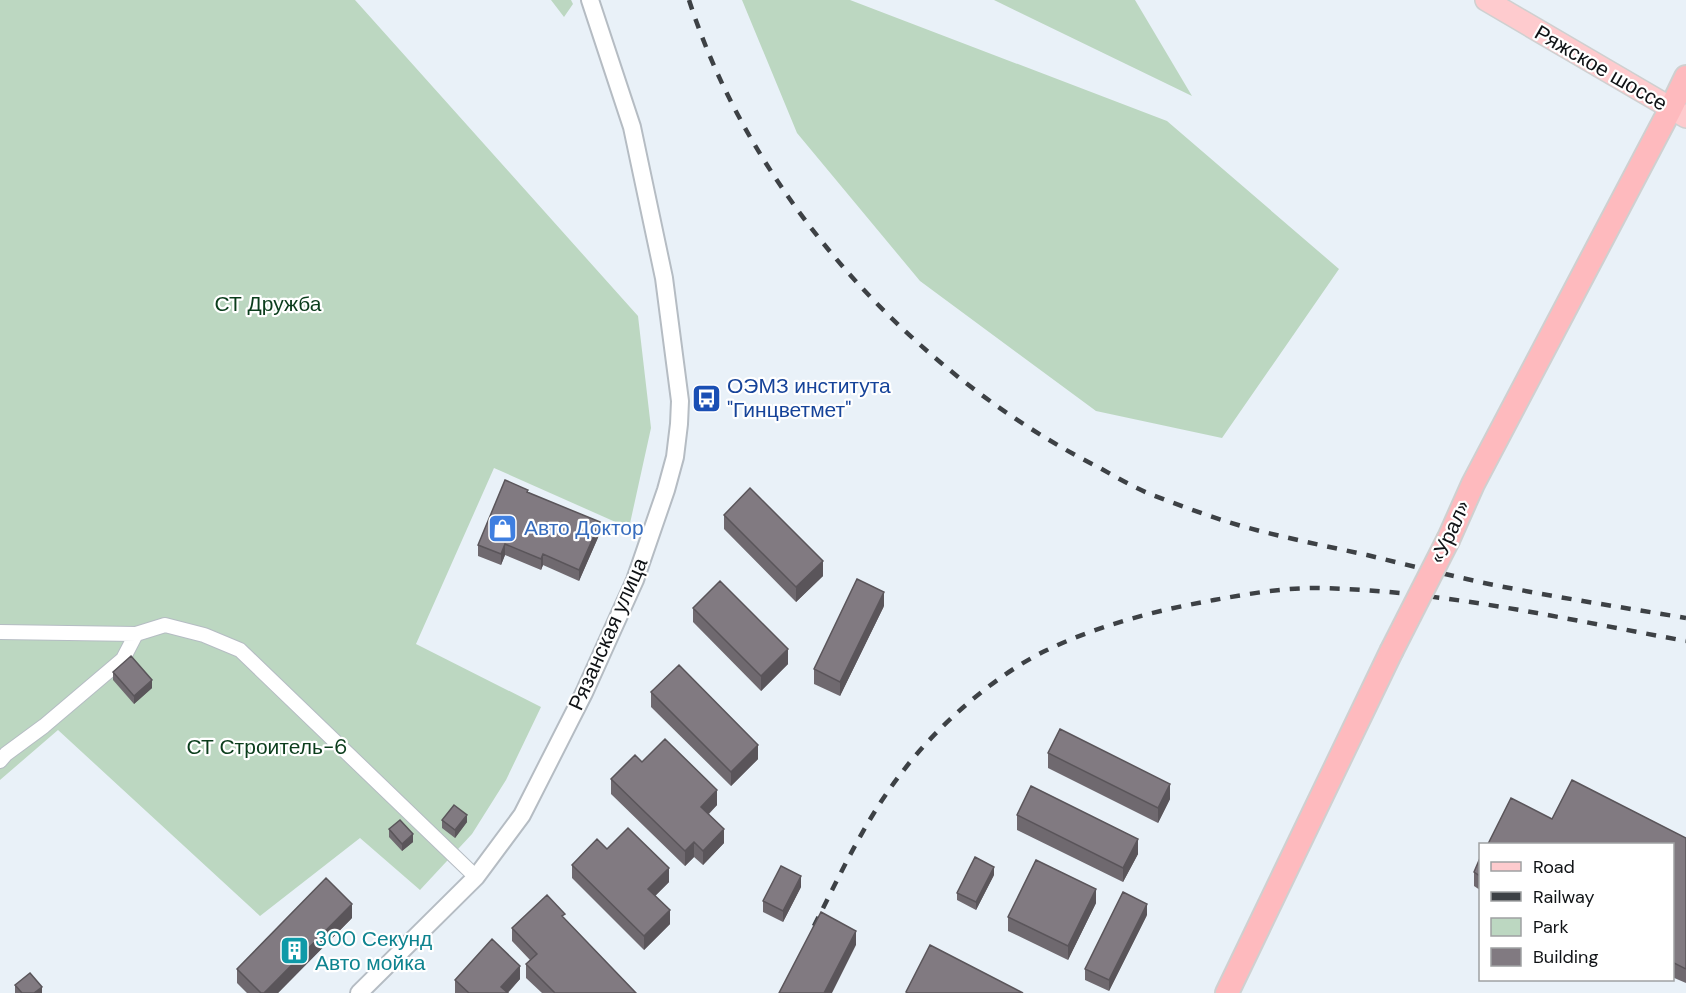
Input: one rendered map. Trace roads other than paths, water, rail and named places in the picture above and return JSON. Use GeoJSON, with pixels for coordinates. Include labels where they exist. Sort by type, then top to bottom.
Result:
{"type":"FeatureCollection","features":[{"type":"Feature","properties":{"kind":"highway","name":"«Урал»"},"geometry":{"type":"LineString","coordinates":[[1227,993],[1391,652],[1449,538],[1473,484],[1679,113],[1686,77]]}},
{"type":"Feature","properties":{"kind":"main road","name":"Ряжское шоссе"},"geometry":{"type":"LineString","coordinates":[[1486,0],[1679,113]]}},
{"type":"Feature","properties":{"kind":"street","name":"Рязанская улица"},"geometry":{"type":"LineString","coordinates":[[359,993],[476,877],[522,816],[585,693],[635,580],[675,457],[680,424],[680,401],[664,278],[632,127],[590,0]]}},
{"type":"Feature","properties":{"kind":"street"},"geometry":{"type":"LineString","coordinates":[[0,632],[136,634],[165,625],[204,635],[240,650],[476,877]]}},
{"type":"Feature","properties":{"kind":"street"},"geometry":{"type":"LineString","coordinates":[[0,761],[123,659],[136,634]]}},
{"type":"Feature","properties":{"kind":"railway"},"geometry":{"type":"LineString","coordinates":[[689,0],[717,73],[754,144],[798,211],[849,274],[906,332],[967,384],[1032,429],[1144,491],[1197,512],[1245,527],[1489,584],[1686,618]]}},
{"type":"Feature","properties":{"kind":"railway"},"geometry":{"type":"LineString","coordinates":[[814,926],[877,808],[903,771],[933,736],[988,687],[1027,660],[1067,641],[1108,626],[1214,600],[1277,590],[1316,588],[1409,594],[1455,600],[1686,641]]}},
{"type":"Feature","properties":{"kind":"place","name":"ОЭМЗ института \"Гинцветмет\""},"geometry":{"type":"Point","coordinates":[706,398]}},
{"type":"Feature","properties":{"kind":"place","name":"Авто Доктор"},"geometry":{"type":"Point","coordinates":[503,528]}},
{"type":"Feature","properties":{"kind":"place","name":"300 Секунд Авто мойка"},"geometry":{"type":"Point","coordinates":[294,951]}},
{"type":"Feature","properties":{"kind":"park label","name":"СТ Дружба"},"geometry":{"type":"Point","coordinates":[268,304]}},
{"type":"Feature","properties":{"kind":"park label","name":"СТ Строитель-6"},"geometry":{"type":"Point","coordinates":[267,747]}}]}
